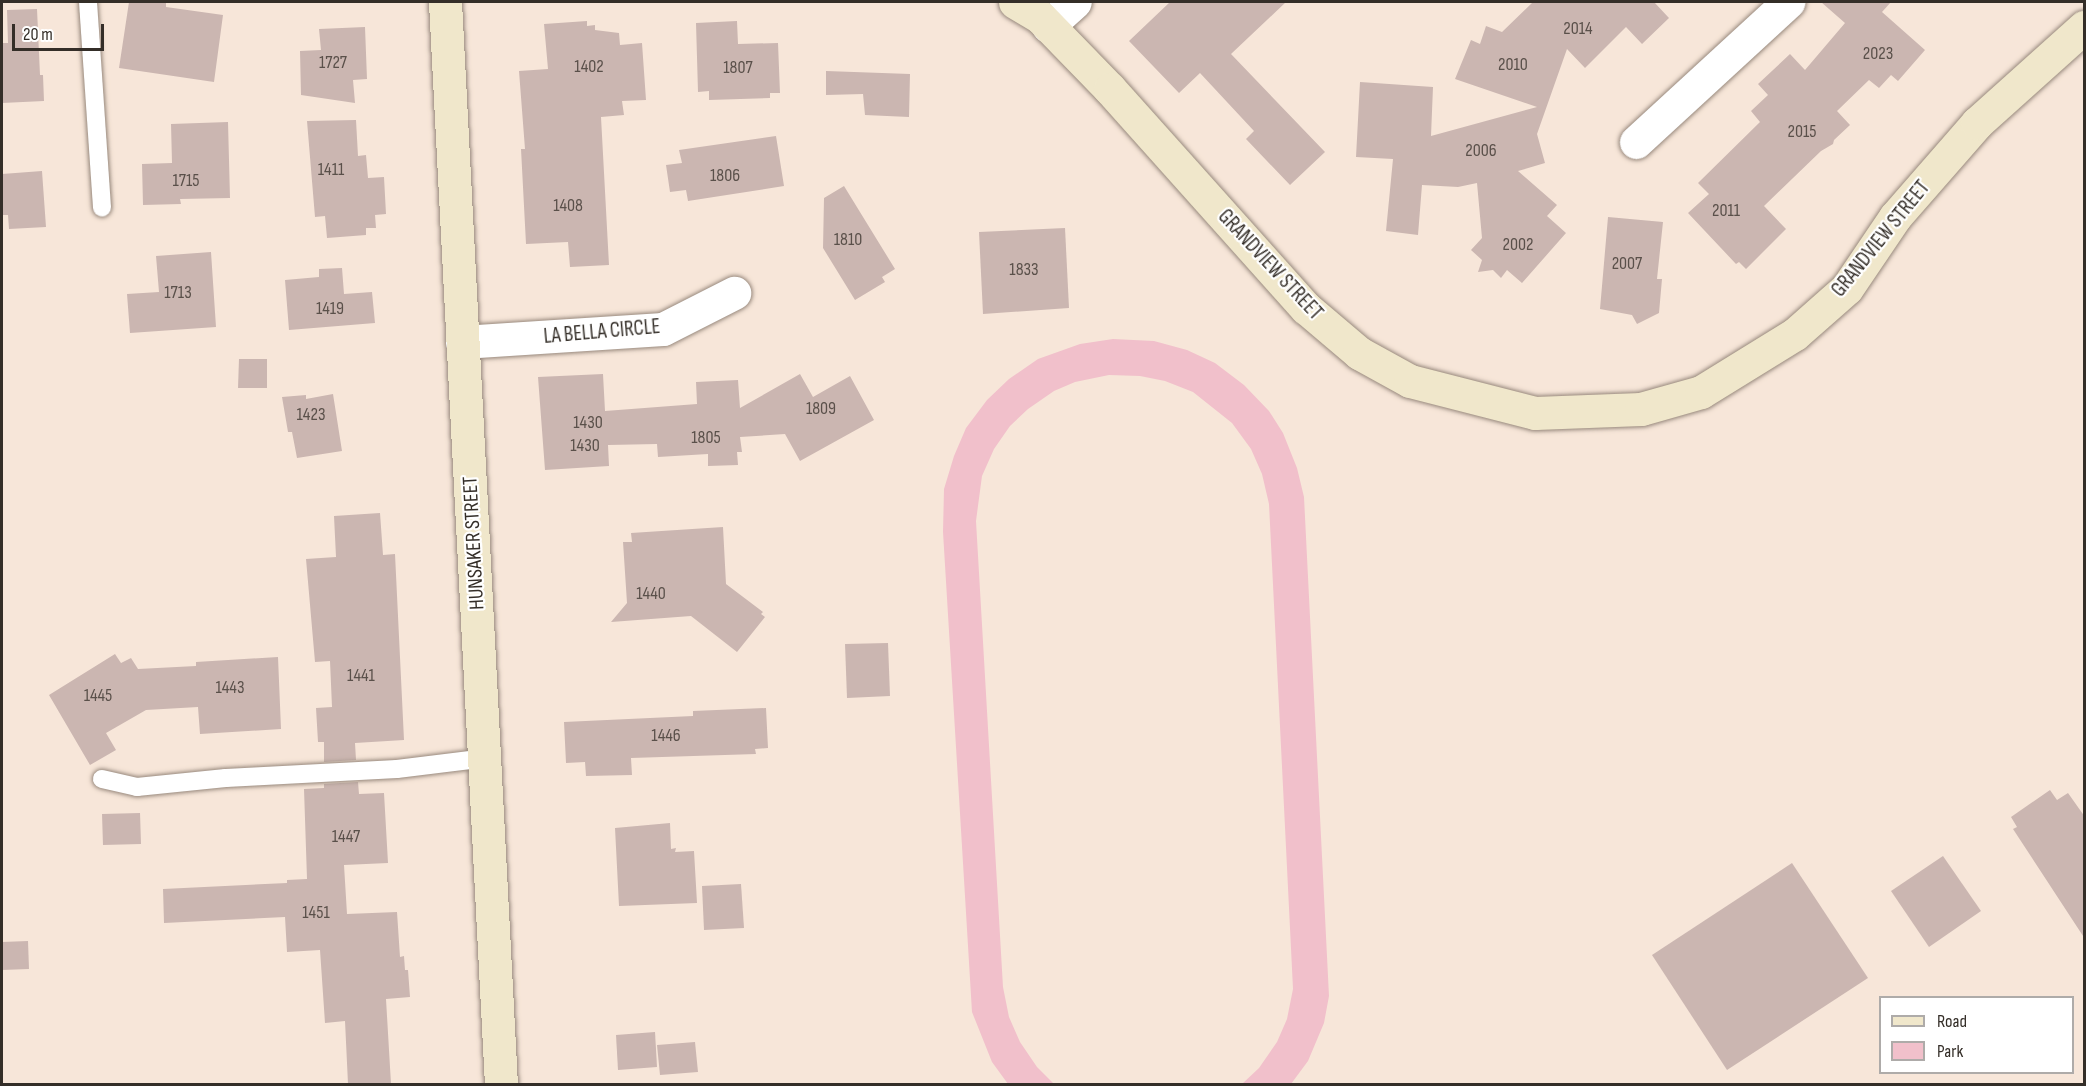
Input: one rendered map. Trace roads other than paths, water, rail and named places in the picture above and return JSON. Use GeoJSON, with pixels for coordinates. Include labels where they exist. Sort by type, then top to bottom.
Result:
{"type":"FeatureCollection","features":[{"type":"Feature","properties":{"kind":"main road","name":"HUNSAKER STREET"},"geometry":{"type":"LineString","coordinates":[[445,2],[486,758],[501,1084]]}},
{"type":"Feature","properties":{"kind":"main road","name":"GRANDVIEW STREET"},"geometry":{"type":"LineString","coordinates":[[1015,2],[1040,17],[1110,89],[1306,308],[1359,353],[1410,381],[1535,413],[1641,409],[1701,392],[1795,334],[1847,288],[1895,217],[1977,123],[2085,27]]}},
{"type":"Feature","properties":{"kind":"street"},"geometry":{"type":"LineString","coordinates":[[1048,26],[1075,2]]}},
{"type":"Feature","properties":{"kind":"street"},"geometry":{"type":"LineString","coordinates":[[1636,142],[1788,2]]}},
{"type":"Feature","properties":{"kind":"street","name":"LA BELLA CIRCLE"},"geometry":{"type":"LineString","coordinates":[[462,342],[663,329],[734,293]]}},
{"type":"Feature","properties":{"kind":"lane"},"geometry":{"type":"LineString","coordinates":[[88,2],[102,208]]}},
{"type":"Feature","properties":{"kind":"lane"},"geometry":{"type":"LineString","coordinates":[[102,779],[137,787],[226,778],[397,769],[486,758]]}}]}
